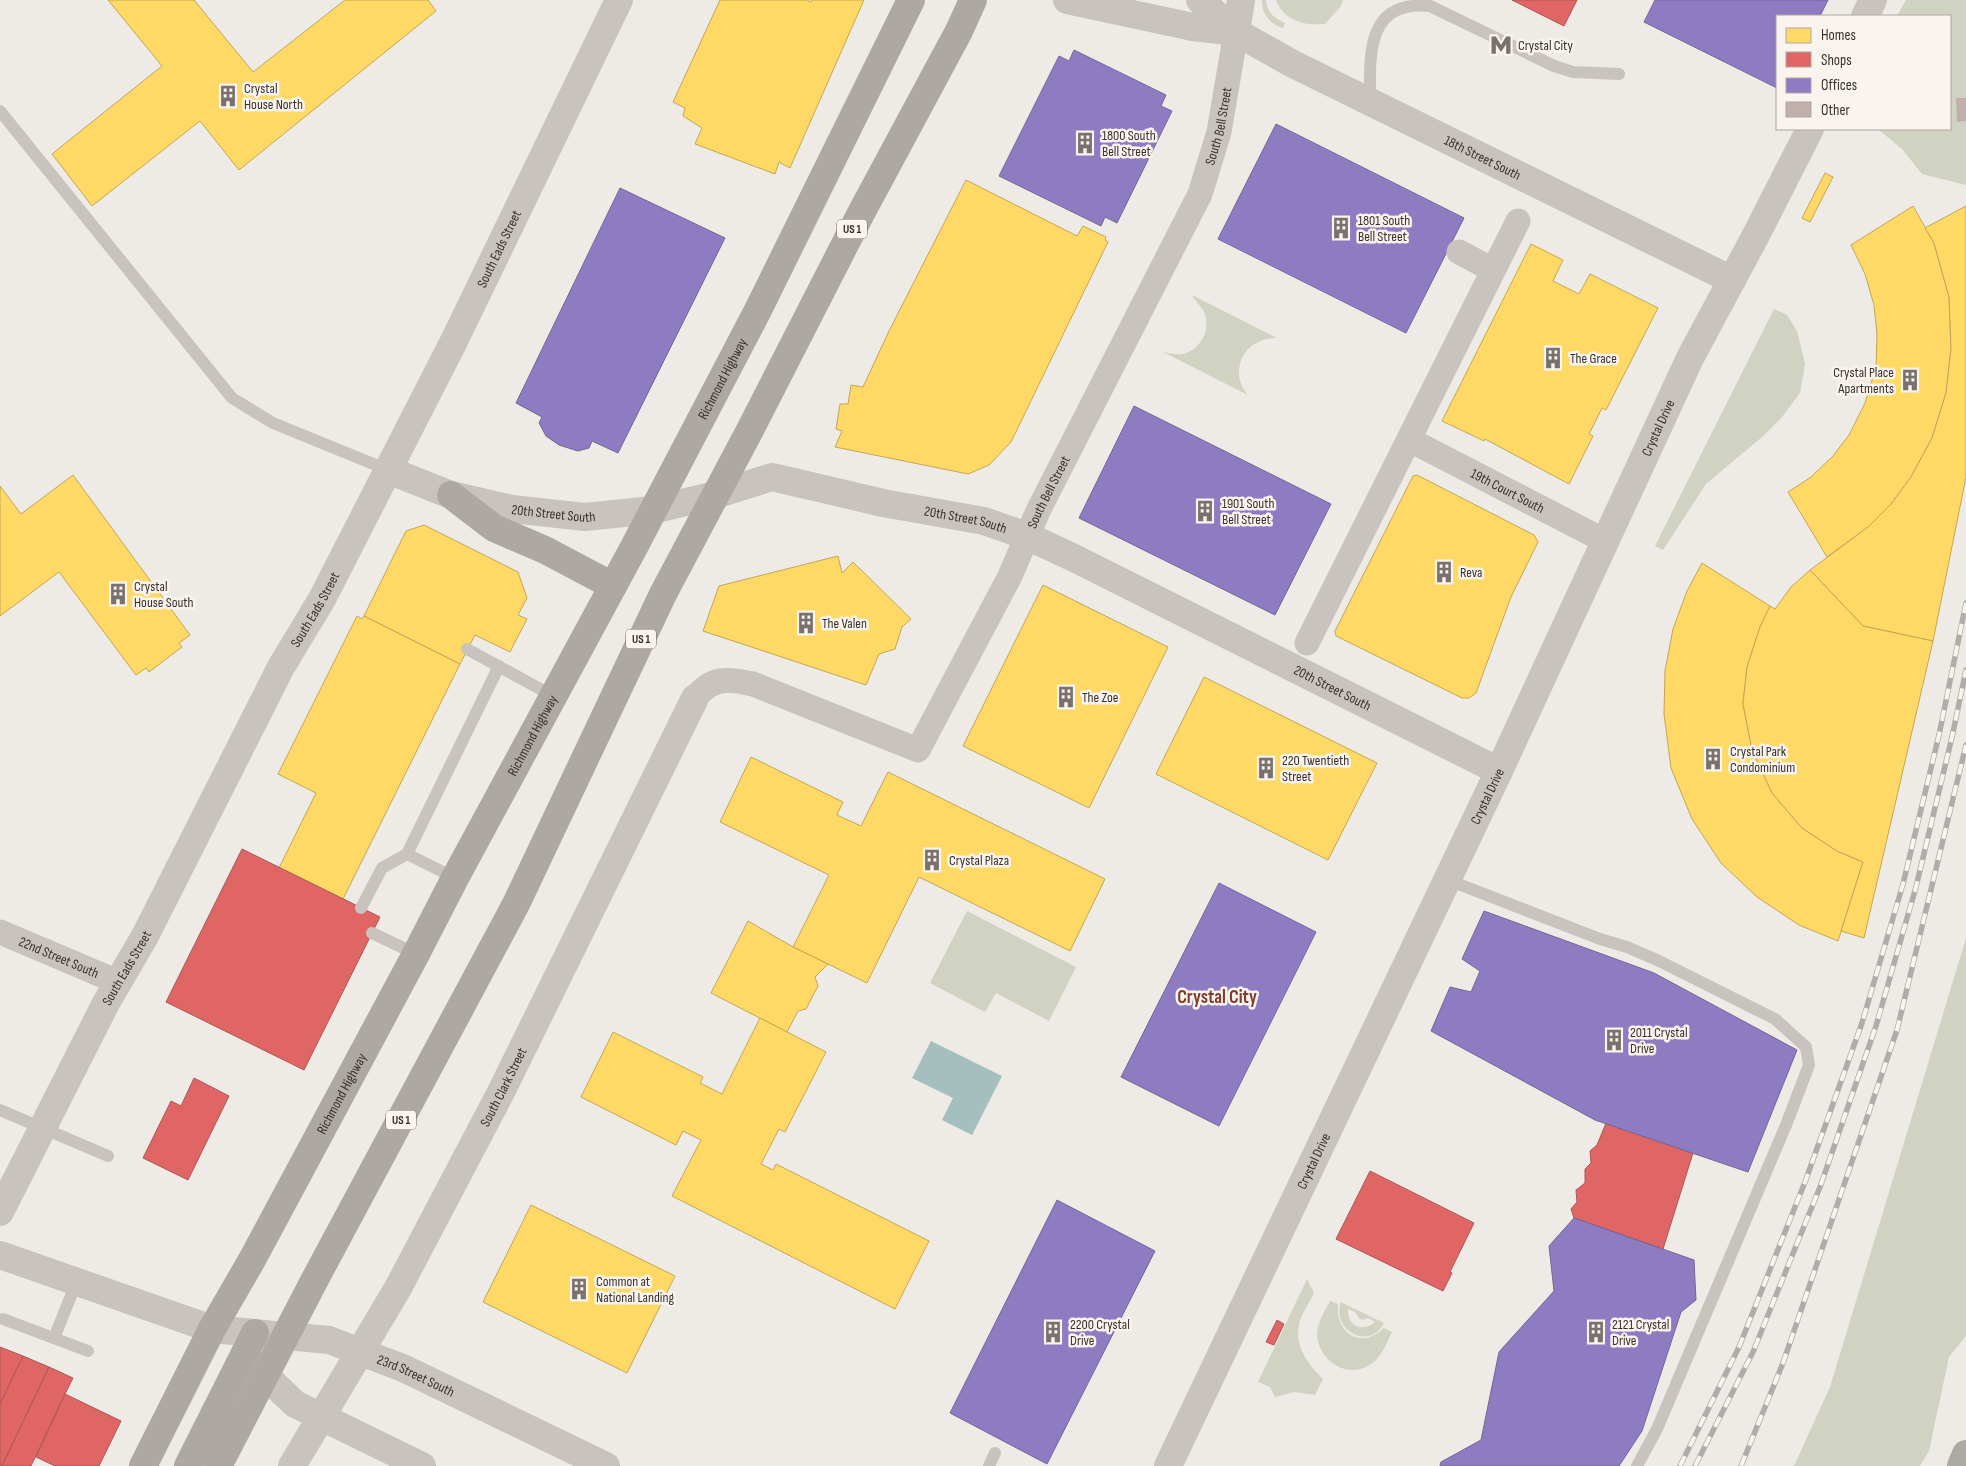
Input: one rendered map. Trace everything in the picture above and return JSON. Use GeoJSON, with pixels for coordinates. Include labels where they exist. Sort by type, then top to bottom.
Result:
{"type":"FeatureCollection","features":[{"type":"Feature","properties":{"kind":"highway","name":"US 1"},"geometry":{"type":"LineString","coordinates":[[218,1466],[516,904],[662,594],[858,217],[959,31],[973,0]]}},
{"type":"Feature","properties":{"kind":"highway"},"geometry":{"type":"LineString","coordinates":[[959,31],[982,0]]}},
{"type":"Feature","properties":{"kind":"highway","name":"Richmond Highway"},"geometry":{"type":"LineString","coordinates":[[143,1466],[212,1329],[253,1258],[416,954],[757,312],[907,5]]}},
{"type":"Feature","properties":{"kind":"highway"},"geometry":{"type":"LineString","coordinates":[[451,495],[494,528],[545,550],[613,586]]}},
{"type":"Feature","properties":{"kind":"highway"},"geometry":{"type":"LineString","coordinates":[[188,1466],[250,1344]]}},
{"type":"Feature","properties":{"kind":"highway"},"geometry":{"type":"LineString","coordinates":[[1961,1466],[1966,1454]]}},
{"type":"Feature","properties":{"kind":"street","name":"South Eads Street"},"geometry":{"type":"LineString","coordinates":[[0,1212],[118,982],[145,936],[281,667],[322,599],[454,341],[619,0]]}},
{"type":"Feature","properties":{"kind":"street","name":"18th Street South"},"geometry":{"type":"LineString","coordinates":[[1066,0],[1193,27],[1236,32]]}},
{"type":"Feature","properties":{"kind":"street","name":"18th Street South"},"geometry":{"type":"LineString","coordinates":[[1200,0],[1236,32],[1293,64],[1732,280]]}},
{"type":"Feature","properties":{"kind":"street","name":"South Bell Street"},"geometry":{"type":"LineString","coordinates":[[695,698],[704,687],[714,682],[735,680],[753,684],[918,750],[1010,576],[1038,510],[1200,194],[1219,132],[1241,0]]}},
{"type":"Feature","properties":{"kind":"street"},"geometry":{"type":"LineString","coordinates":[[1866,15],[1873,0]]}},
{"type":"Feature","properties":{"kind":"street","name":"Crystal Drive"},"geometry":{"type":"LineString","coordinates":[[1168,1466],[1448,880],[1690,358],[1809,130]]}},
{"type":"Feature","properties":{"kind":"street"},"geometry":{"type":"LineString","coordinates":[[1307,643],[1518,221]]}},
{"type":"Feature","properties":{"kind":"street"},"geometry":{"type":"LineString","coordinates":[[1458,252],[1493,270]]}},
{"type":"Feature","properties":{"kind":"street","name":"19th Court South"},"geometry":{"type":"LineString","coordinates":[[1410,440],[1605,541]]}},
{"type":"Feature","properties":{"kind":"street","name":"20th Street South"},"geometry":{"type":"LineString","coordinates":[[388,470],[451,495],[512,509],[580,517],[653,510],[715,495],[772,477],[883,502],[975,519],[1027,536],[1499,771]]}},
{"type":"Feature","properties":{"kind":"street","name":"South Clark Street"},"geometry":{"type":"LineString","coordinates":[[292,1466],[398,1288],[501,1092],[695,698]]}},
{"type":"Feature","properties":{"kind":"street","name":"22nd Street South"},"geometry":{"type":"LineString","coordinates":[[0,932],[118,982]]}},
{"type":"Feature","properties":{"kind":"street"},"geometry":{"type":"LineString","coordinates":[[0,1255],[250,1344],[265,1375],[295,1404],[422,1466]]}},
{"type":"Feature","properties":{"kind":"street","name":"23rd Street South"},"geometry":{"type":"LineString","coordinates":[[250,1344],[286,1336],[330,1340],[404,1368],[606,1466]]}},
{"type":"Feature","properties":{"kind":"lane"},"geometry":{"type":"LineString","coordinates":[[1370,102],[1370,53],[1376,30],[1389,13],[1402,6],[1415,4],[1430,6],[1554,66],[1573,72],[1619,74]]}},
{"type":"Feature","properties":{"kind":"lane"},"geometry":{"type":"LineString","coordinates":[[0,111],[232,398],[274,423],[388,470]]}},
{"type":"Feature","properties":{"kind":"lane"},"geometry":{"type":"LineString","coordinates":[[467,650],[553,696]]}},
{"type":"Feature","properties":{"kind":"lane"},"geometry":{"type":"LineString","coordinates":[[361,908],[382,868],[407,854],[499,666]]}},
{"type":"Feature","properties":{"kind":"lane"},"geometry":{"type":"LineString","coordinates":[[407,854],[455,878]]}},
{"type":"Feature","properties":{"kind":"lane"},"geometry":{"type":"LineString","coordinates":[[1448,880],[1600,939],[1627,947],[1775,1019],[1806,1046],[1809,1065],[1786,1125],[1747,1222],[1657,1429],[1638,1466]]}},
{"type":"Feature","properties":{"kind":"lane"},"geometry":{"type":"LineString","coordinates":[[372,933],[416,954]]}},
{"type":"Feature","properties":{"kind":"lane"},"geometry":{"type":"LineString","coordinates":[[0,1110],[108,1156]]}},
{"type":"Feature","properties":{"kind":"lane"},"geometry":{"type":"LineString","coordinates":[[54,1338],[77,1281]]}},
{"type":"Feature","properties":{"kind":"lane"},"geometry":{"type":"LineString","coordinates":[[4,1319],[88,1351]]}},
{"type":"Feature","properties":{"kind":"lane"},"geometry":{"type":"LineString","coordinates":[[989,1466],[995,1453]]}},
{"type":"Feature","properties":{"kind":"green space"},"geometry":{"type":"Polygon","coordinates":[[[1262,0],[1266,0],[1272,15],[1285,23],[1283,28],[1274,24],[1267,17],[1263,9],[1262,0]]]}},
{"type":"Feature","properties":{"kind":"green space"},"geometry":{"type":"Polygon","coordinates":[[[1276,0],[1343,0],[1341,6],[1325,24],[1310,24],[1296,21],[1284,13],[1276,0]]]}},
{"type":"Feature","properties":{"kind":"green space"},"geometry":{"type":"Polygon","coordinates":[[[1906,0],[1966,0],[1966,185],[1922,174],[1902,149],[1879,130],[1951,130],[1951,15],[1898,15],[1906,0]]]}},
{"type":"Feature","properties":{"kind":"green space"},"geometry":{"type":"Polygon","coordinates":[[[1192,295],[1277,338],[1258,342],[1245,352],[1239,374],[1243,389],[1248,395],[1163,352],[1183,354],[1192,351],[1203,337],[1206,326],[1205,314],[1192,295]]]}},
{"type":"Feature","properties":{"kind":"green space"},"geometry":{"type":"Polygon","coordinates":[[[1774,309],[1787,315],[1797,331],[1805,364],[1800,393],[1782,417],[1762,437],[1706,484],[1663,550],[1655,546],[1774,309]]]}},
{"type":"Feature","properties":{"kind":"green space"},"geometry":{"type":"Polygon","coordinates":[[[967,911],[1076,967],[1049,1021],[996,993],[985,1012],[930,983],[967,911]]]}},
{"type":"Feature","properties":{"kind":"green space"},"geometry":{"type":"Polygon","coordinates":[[[1966,938],[1966,1336],[1949,1357],[1929,1451],[1920,1466],[1794,1466],[1830,1387],[1966,938]]]}},
{"type":"Feature","properties":{"kind":"green space"},"geometry":{"type":"Polygon","coordinates":[[[1307,1279],[1314,1293],[1300,1321],[1298,1338],[1307,1360],[1323,1379],[1315,1395],[1294,1392],[1275,1397],[1270,1387],[1258,1382],[1307,1279]]]}},
{"type":"Feature","properties":{"kind":"green space"},"geometry":{"type":"Polygon","coordinates":[[[1330,1301],[1338,1304],[1338,1315],[1341,1324],[1345,1331],[1352,1336],[1367,1338],[1376,1335],[1384,1328],[1392,1332],[1380,1355],[1373,1363],[1359,1369],[1341,1368],[1327,1358],[1322,1351],[1317,1333],[1322,1316],[1330,1301]]]}},
{"type":"Feature","properties":{"kind":"green space"},"geometry":{"type":"Polygon","coordinates":[[[1341,1302],[1384,1323],[1378,1331],[1370,1336],[1362,1336],[1354,1334],[1347,1329],[1339,1312],[1341,1302]],[[1348,1309],[1350,1320],[1356,1326],[1365,1327],[1375,1322],[1368,1318],[1362,1320],[1355,1312],[1348,1309]]]}},
{"type":"Feature","properties":{"kind":"water"},"geometry":{"type":"Polygon","coordinates":[[[931,1041],[1002,1076],[972,1135],[942,1120],[953,1098],[912,1078],[931,1041]]]}},
{"type":"Feature","properties":{"kind":"building: Homes","name":"Crystal House North"},"geometry":{"type":"Polygon","coordinates":[[[108,0],[194,0],[253,72],[345,0],[428,0],[436,11],[239,170],[200,121],[92,206],[52,154],[162,66],[108,0]]]}},
{"type":"Feature","properties":{"kind":"building: Homes"},"geometry":{"type":"Polygon","coordinates":[[[720,0],[807,0],[811,2],[812,0],[864,0],[790,168],[779,162],[775,174],[695,144],[702,128],[683,116],[685,108],[673,102],[720,0]]]}},
{"type":"Feature","properties":{"kind":"building: Homes"},"geometry":{"type":"Polygon","coordinates":[[[1825,173],[1833,177],[1810,222],[1802,218],[1825,173]]]}},
{"type":"Feature","properties":{"kind":"building: Homes"},"geometry":{"type":"Polygon","coordinates":[[[966,180],[1077,236],[1083,226],[1106,237],[1105,240],[1108,242],[1011,442],[989,465],[968,474],[835,447],[842,431],[836,429],[840,404],[848,404],[851,385],[863,387],[889,331],[966,180]]]}},
{"type":"Feature","properties":{"kind":"building: Homes","name":"Crystal Place Apartments"},"geometry":{"type":"Polygon","coordinates":[[[1913,206],[1934,243],[1949,297],[1951,349],[1946,393],[1932,438],[1911,477],[1891,504],[1868,527],[1827,557],[1788,492],[1811,477],[1833,456],[1849,435],[1865,403],[1876,367],[1877,335],[1874,305],[1865,274],[1851,245],[1913,206]]]}},
{"type":"Feature","properties":{"kind":"building: Homes"},"geometry":{"type":"Polygon","coordinates":[[[1966,206],[1966,477],[1933,641],[1863,626],[1810,570],[1868,527],[1891,504],[1911,477],[1932,438],[1946,393],[1951,349],[1949,297],[1934,243],[1925,228],[1966,206]]]}},
{"type":"Feature","properties":{"kind":"building: Homes","name":"The Grace"},"geometry":{"type":"Polygon","coordinates":[[[1531,244],[1563,260],[1553,281],[1579,294],[1590,274],[1658,308],[1606,410],[1602,408],[1589,434],[1593,436],[1569,484],[1485,439],[1484,441],[1442,421],[1531,244]]]}},
{"type":"Feature","properties":{"kind":"building: Homes","name":"Crystal House South"},"geometry":{"type":"Polygon","coordinates":[[[73,475],[190,635],[179,643],[182,647],[149,672],[146,668],[136,675],[59,572],[0,616],[0,486],[21,514],[73,475]]]}},
{"type":"Feature","properties":{"kind":"building: Homes","name":"Reva"},"geometry":{"type":"Polygon","coordinates":[[[1417,475],[1534,535],[1538,542],[1511,597],[1476,693],[1469,698],[1462,698],[1336,636],[1335,631],[1413,476],[1417,475]]]}},
{"type":"Feature","properties":{"kind":"building: Homes"},"geometry":{"type":"Polygon","coordinates":[[[424,525],[518,572],[527,598],[518,615],[527,619],[510,652],[475,635],[460,664],[364,616],[406,531],[424,525]]]}},
{"type":"Feature","properties":{"kind":"building: Homes","name":"The Valen"},"geometry":{"type":"Polygon","coordinates":[[[838,556],[842,573],[853,562],[911,619],[902,627],[895,649],[879,654],[866,685],[703,631],[719,586],[838,556]]]}},
{"type":"Feature","properties":{"kind":"building: Homes","name":"Crystal Park Condominium"},"geometry":{"type":"Polygon","coordinates":[[[1702,563],[1770,606],[1760,627],[1747,667],[1743,704],[1752,750],[1772,793],[1802,828],[1837,851],[1863,862],[1838,941],[1799,925],[1757,897],[1721,863],[1692,819],[1671,768],[1664,714],[1665,671],[1673,629],[1687,591],[1702,563]]]}},
{"type":"Feature","properties":{"kind":"building: Homes"},"geometry":{"type":"Polygon","coordinates":[[[1810,570],[1863,626],[1933,641],[1864,938],[1841,931],[1863,862],[1837,851],[1802,828],[1772,793],[1752,750],[1743,704],[1747,667],[1760,627],[1770,606],[1775,609],[1791,587],[1810,570]]]}},
{"type":"Feature","properties":{"kind":"building: Homes","name":"The Zoe"},"geometry":{"type":"Polygon","coordinates":[[[1043,585],[1168,647],[1089,808],[963,746],[1043,585]]]}},
{"type":"Feature","properties":{"kind":"building: Homes"},"geometry":{"type":"Polygon","coordinates":[[[357,616],[362,619],[364,616],[460,664],[343,899],[279,868],[316,793],[278,774],[357,616]]]}},
{"type":"Feature","properties":{"kind":"building: Homes","name":"220 Twentieth Street"},"geometry":{"type":"Polygon","coordinates":[[[1204,677],[1377,763],[1328,860],[1156,774],[1204,677]]]}},
{"type":"Feature","properties":{"kind":"building: Homes","name":"Crystal Plaza"},"geometry":{"type":"Polygon","coordinates":[[[751,757],[843,802],[837,815],[861,826],[888,772],[1105,879],[1070,951],[919,877],[867,983],[793,947],[829,875],[720,822],[751,757]]]}},
{"type":"Feature","properties":{"kind":"building: Homes"},"geometry":{"type":"Polygon","coordinates":[[[748,921],[793,947],[828,964],[815,977],[818,986],[806,1009],[798,1011],[787,1032],[711,993],[748,921]]]}},
{"type":"Feature","properties":{"kind":"building: Homes"},"geometry":{"type":"Polygon","coordinates":[[[760,1018],[826,1052],[785,1132],[779,1129],[761,1164],[773,1170],[776,1164],[929,1241],[895,1309],[672,1196],[701,1140],[683,1131],[676,1145],[581,1097],[613,1032],[703,1077],[700,1083],[722,1094],[760,1018]]]}},
{"type":"Feature","properties":{"kind":"building: Homes","name":"Common at National Landing"},"geometry":{"type":"Polygon","coordinates":[[[531,1205],[675,1276],[627,1373],[483,1302],[531,1205]]]}},
{"type":"Feature","properties":{"kind":"building: Shops"},"geometry":{"type":"Polygon","coordinates":[[[1512,0],[1577,0],[1564,26],[1512,0]]]}},
{"type":"Feature","properties":{"kind":"building: Shops"},"geometry":{"type":"Polygon","coordinates":[[[242,849],[380,917],[304,1070],[166,1002],[242,849]]]}},
{"type":"Feature","properties":{"kind":"building: Shops"},"geometry":{"type":"Polygon","coordinates":[[[194,1078],[229,1096],[188,1180],[143,1158],[171,1101],[181,1106],[194,1078]]]}},
{"type":"Feature","properties":{"kind":"building: Shops"},"geometry":{"type":"Polygon","coordinates":[[[1606,1123],[1693,1153],[1663,1249],[1574,1218],[1571,1209],[1577,1202],[1576,1190],[1585,1183],[1585,1169],[1591,1163],[1590,1151],[1597,1145],[1606,1123]]]}},
{"type":"Feature","properties":{"kind":"building: Shops"},"geometry":{"type":"Polygon","coordinates":[[[1370,1171],[1474,1223],[1450,1272],[1452,1273],[1443,1291],[1336,1239],[1370,1171]]]}},
{"type":"Feature","properties":{"kind":"building: Shops"},"geometry":{"type":"Polygon","coordinates":[[[1277,1320],[1284,1324],[1274,1345],[1266,1342],[1277,1320]]]}},
{"type":"Feature","properties":{"kind":"building: Shops"},"geometry":{"type":"Polygon","coordinates":[[[0,1347],[23,1356],[0,1404],[0,1347]]]}},
{"type":"Feature","properties":{"kind":"building: Shops"},"geometry":{"type":"Polygon","coordinates":[[[23,1356],[49,1367],[2,1466],[0,1466],[0,1404],[23,1356]]]}},
{"type":"Feature","properties":{"kind":"building: Shops"},"geometry":{"type":"Polygon","coordinates":[[[49,1367],[73,1378],[31,1466],[2,1466],[49,1367]]]}},
{"type":"Feature","properties":{"kind":"building: Shops"},"geometry":{"type":"Polygon","coordinates":[[[65,1394],[121,1421],[99,1466],[55,1466],[36,1457],[65,1394]]]}},
{"type":"Feature","properties":{"kind":"building: Offices"},"geometry":{"type":"Polygon","coordinates":[[[1655,0],[1828,0],[1820,15],[1776,15],[1776,88],[1644,22],[1655,0]]]}},
{"type":"Feature","properties":{"kind":"building: Offices","name":"1800 South Bell Street"},"geometry":{"type":"Polygon","coordinates":[[[1074,50],[1166,95],[1161,106],[1172,111],[1117,223],[1105,217],[1101,226],[999,176],[1059,56],[1069,61],[1074,50]]]}},
{"type":"Feature","properties":{"kind":"building: Offices","name":"1801 South Bell Street"},"geometry":{"type":"Polygon","coordinates":[[[1276,124],[1464,218],[1406,333],[1218,239],[1276,124]]]}},
{"type":"Feature","properties":{"kind":"building: Offices"},"geometry":{"type":"Polygon","coordinates":[[[620,188],[725,238],[618,453],[592,441],[589,448],[578,451],[559,445],[546,436],[539,423],[542,417],[516,403],[620,188]]]}},
{"type":"Feature","properties":{"kind":"building: Offices","name":"1901 South Bell Street"},"geometry":{"type":"Polygon","coordinates":[[[1134,406],[1331,504],[1275,615],[1079,518],[1134,406]]]}},
{"type":"Feature","properties":{"kind":"building: Offices"},"geometry":{"type":"Polygon","coordinates":[[[1219,883],[1316,932],[1219,1126],[1121,1077],[1219,883]]]}},
{"type":"Feature","properties":{"kind":"building: Offices","name":"2011 Crystal Drive"},"geometry":{"type":"Polygon","coordinates":[[[1484,911],[1654,973],[1797,1050],[1748,1172],[1595,1120],[1431,1031],[1450,987],[1471,992],[1480,971],[1462,959],[1484,911]]]}},
{"type":"Feature","properties":{"kind":"building: Offices","name":"2200 Crystal Drive"},"geometry":{"type":"Polygon","coordinates":[[[1057,1200],[1155,1251],[1047,1464],[950,1413],[1057,1200]]]}},
{"type":"Feature","properties":{"kind":"building: Offices","name":"2121 Crystal Drive"},"geometry":{"type":"Polygon","coordinates":[[[1574,1218],[1694,1260],[1696,1300],[1681,1312],[1642,1431],[1619,1466],[1440,1466],[1441,1462],[1481,1440],[1499,1352],[1554,1291],[1549,1246],[1574,1218]]]}},
{"type":"Feature","properties":{"kind":"building: Other"},"geometry":{"type":"Polygon","coordinates":[[[1956,98],[1966,98],[1966,121],[1957,122],[1956,98]]]}},
{"type":"Feature","properties":{"kind":"railway"},"geometry":{"type":"LineString","coordinates":[[1680,1466],[1739,1347],[1805,1182],[1862,1023],[1903,884],[1939,735],[1966,603]]}},
{"type":"Feature","properties":{"kind":"railway"},"geometry":{"type":"LineString","coordinates":[[1695,1466],[1753,1352],[1820,1187],[1876,1026],[1916,887],[1966,670]]}},
{"type":"Feature","properties":{"kind":"railway"},"geometry":{"type":"LineString","coordinates":[[1741,1466],[1783,1363],[1897,1030],[1966,745]]}},
{"type":"Feature","properties":{"kind":"place","name":"Crystal City"},"geometry":{"type":"Point","coordinates":[1501,45]}},
{"type":"Feature","properties":{"kind":"place","name":"Crystal House North"},"geometry":{"type":"Point","coordinates":[228,96]}},
{"type":"Feature","properties":{"kind":"place","name":"1800 South Bell Street"},"geometry":{"type":"Point","coordinates":[1085,143]}},
{"type":"Feature","properties":{"kind":"place","name":"1801 South Bell Street"},"geometry":{"type":"Point","coordinates":[1341,228]}},
{"type":"Feature","properties":{"kind":"place","name":"The Grace"},"geometry":{"type":"Point","coordinates":[1553,358]}},
{"type":"Feature","properties":{"kind":"place","name":"Crystal Place Apartments"},"geometry":{"type":"Point","coordinates":[1910,380]}},
{"type":"Feature","properties":{"kind":"place","name":"1901 South Bell Street"},"geometry":{"type":"Point","coordinates":[1205,511]}},
{"type":"Feature","properties":{"kind":"place","name":"Reva"},"geometry":{"type":"Point","coordinates":[1444,572]}},
{"type":"Feature","properties":{"kind":"place","name":"Crystal House South"},"geometry":{"type":"Point","coordinates":[118,594]}},
{"type":"Feature","properties":{"kind":"place","name":"The Valen"},"geometry":{"type":"Point","coordinates":[806,623]}},
{"type":"Feature","properties":{"kind":"place","name":"The Zoe"},"geometry":{"type":"Point","coordinates":[1066,697]}},
{"type":"Feature","properties":{"kind":"place","name":"Crystal Park Condominium"},"geometry":{"type":"Point","coordinates":[1713,759]}},
{"type":"Feature","properties":{"kind":"place","name":"220 Twentieth Street"},"geometry":{"type":"Point","coordinates":[1266,768]}},
{"type":"Feature","properties":{"kind":"place","name":"Crystal Plaza"},"geometry":{"type":"Point","coordinates":[932,860]}},
{"type":"Feature","properties":{"kind":"place","name":"2011 Crystal Drive"},"geometry":{"type":"Point","coordinates":[1614,1040]}},
{"type":"Feature","properties":{"kind":"place","name":"Common at National Landing"},"geometry":{"type":"Point","coordinates":[579,1289]}},
{"type":"Feature","properties":{"kind":"place","name":"2200 Crystal Drive"},"geometry":{"type":"Point","coordinates":[1053,1332]}},
{"type":"Feature","properties":{"kind":"place","name":"2121 Crystal Drive"},"geometry":{"type":"Point","coordinates":[1596,1332]}},
{"type":"Feature","properties":{"kind":"district","name":"Crystal City"},"geometry":{"type":"Point","coordinates":[1217,996]}}]}
